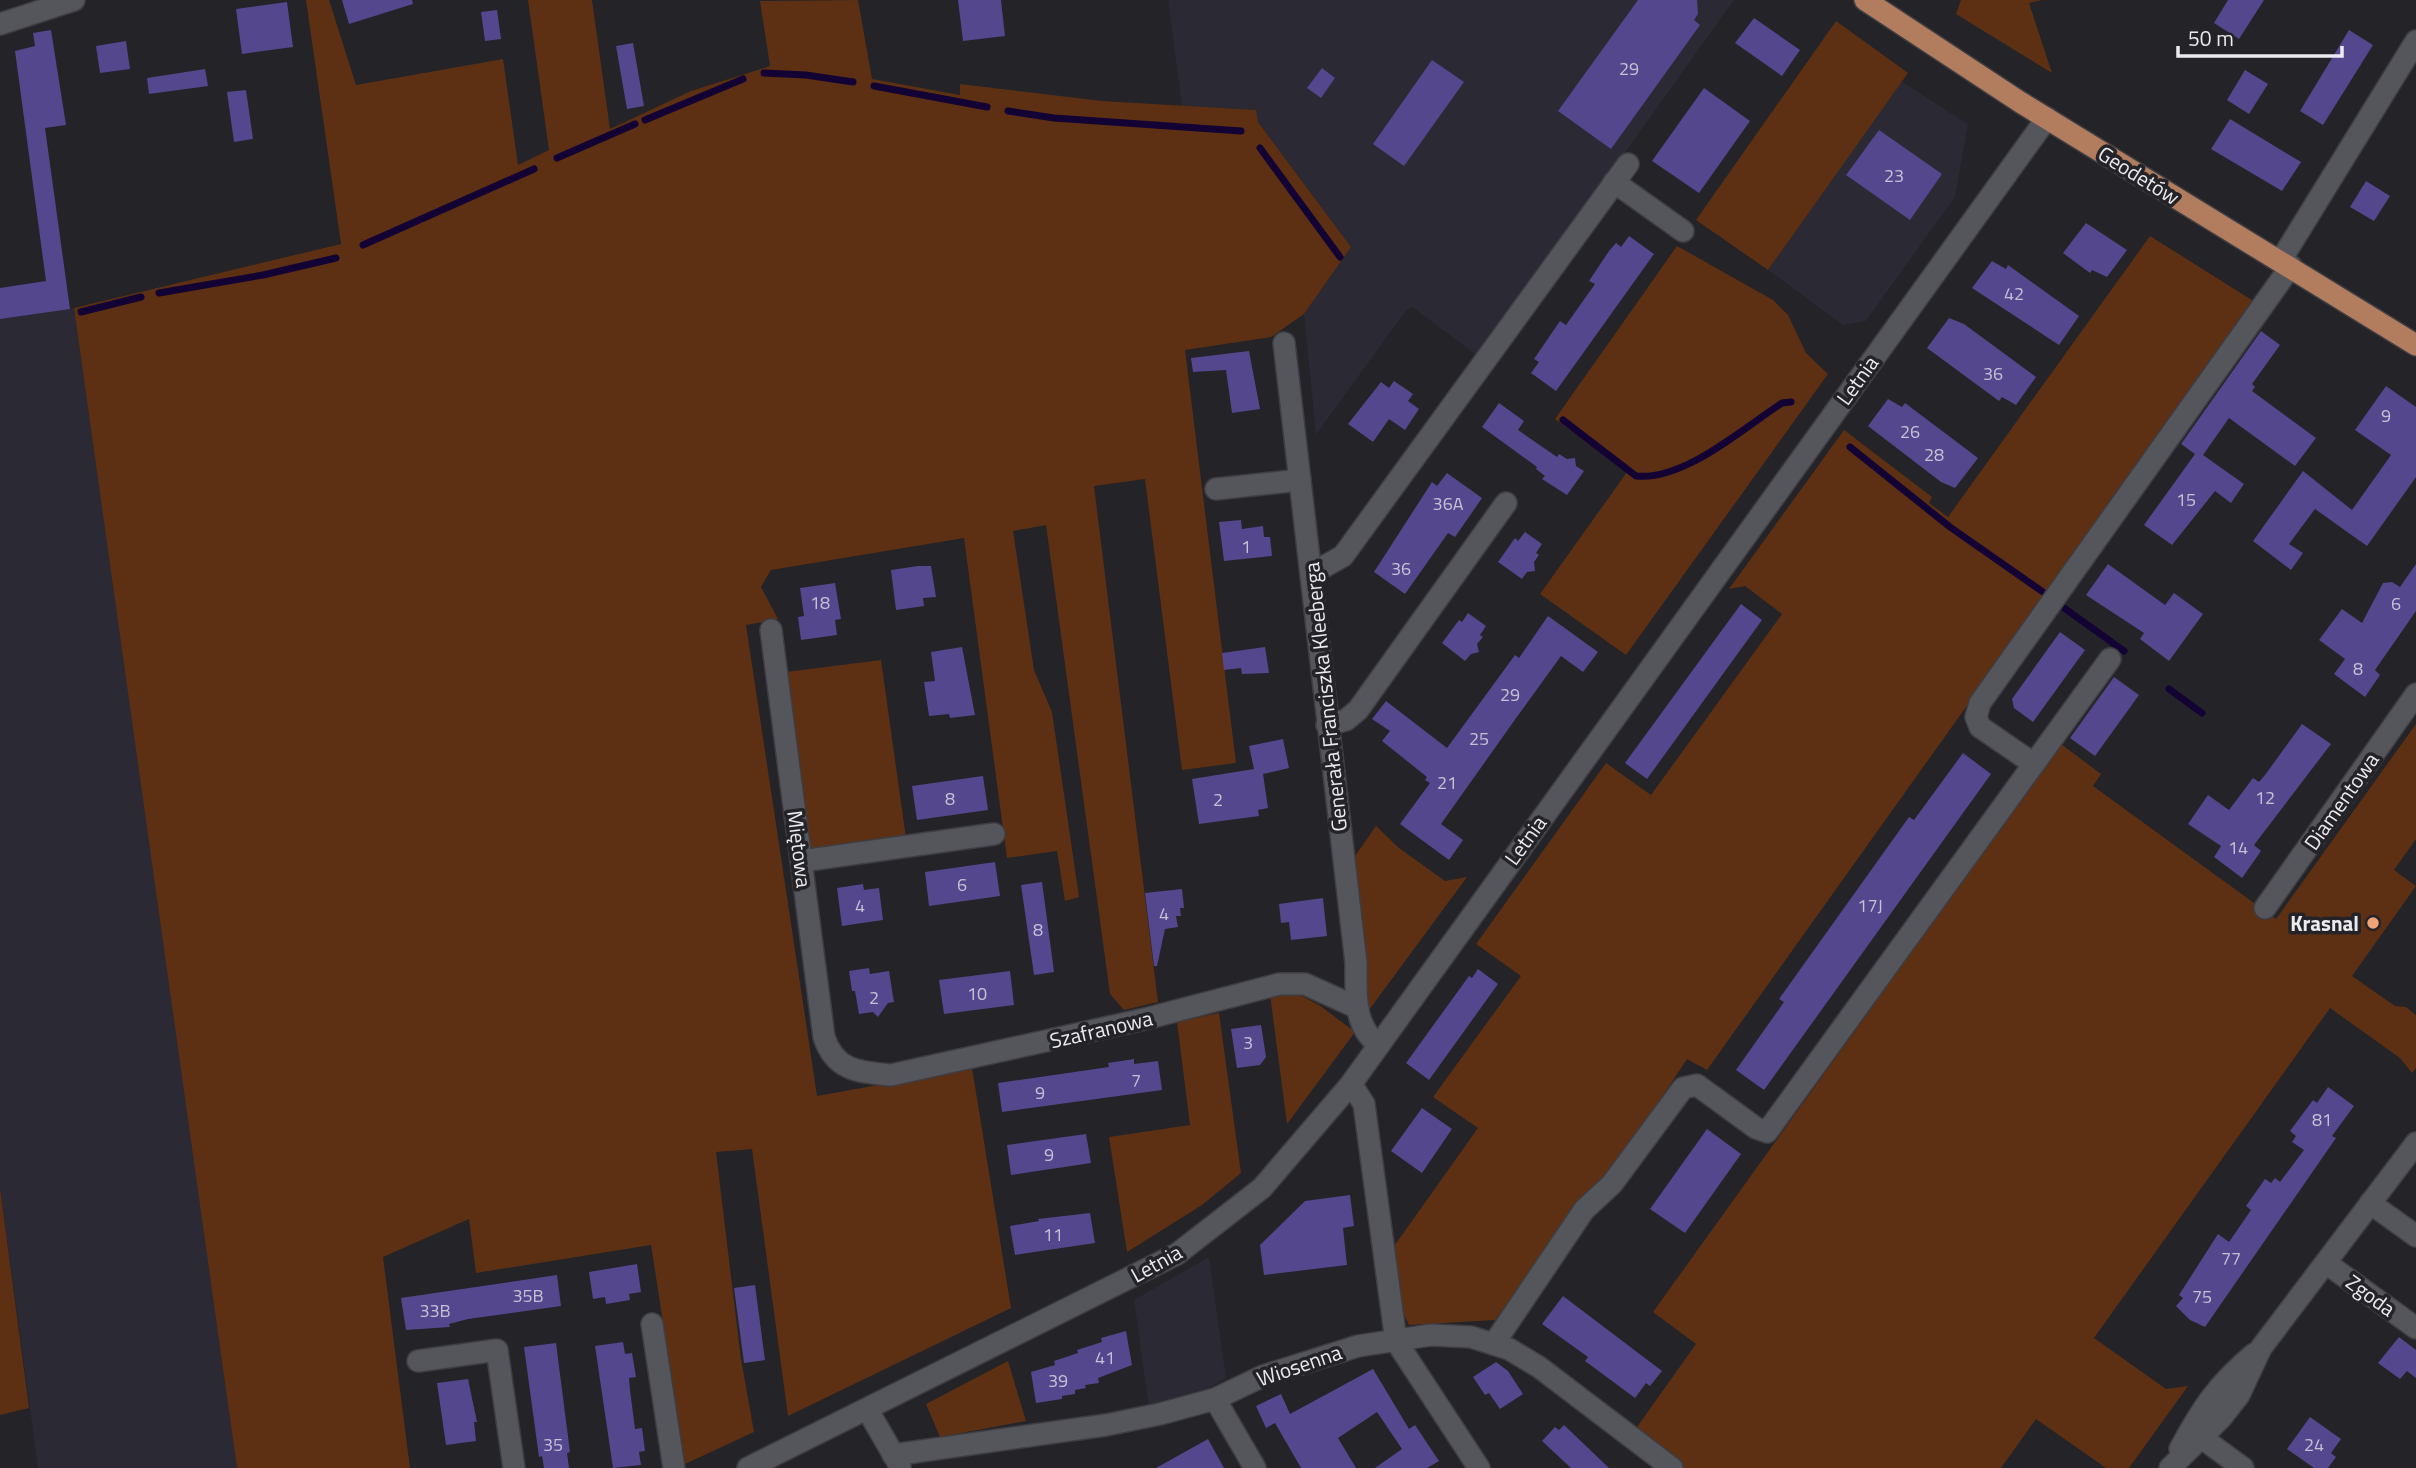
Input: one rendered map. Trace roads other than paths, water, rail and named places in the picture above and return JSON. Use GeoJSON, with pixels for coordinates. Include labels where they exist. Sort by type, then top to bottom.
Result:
{"type":"FeatureCollection","features":[{"type":"Feature","properties":{"kind":"main road","name":"Geodetów"},"geometry":{"type":"LineString","coordinates":[[1865,0],[2166,193],[2286,263],[2416,345]]}},
{"type":"Feature","properties":{"kind":"street"},"geometry":{"type":"LineString","coordinates":[[0,24],[74,0]]}},
{"type":"Feature","properties":{"kind":"street"},"geometry":{"type":"LineString","coordinates":[[2034,764],[1980,727],[1976,717],[1980,703],[2286,263],[2416,41]]}},
{"type":"Feature","properties":{"kind":"street","name":"Letnia"},"geometry":{"type":"LineString","coordinates":[[867,1409],[1177,1254],[1262,1188],[1351,1084],[2047,118]]}},
{"type":"Feature","properties":{"kind":"street"},"geometry":{"type":"LineString","coordinates":[[1311,574],[1343,556],[1628,164]]}},
{"type":"Feature","properties":{"kind":"street"},"geometry":{"type":"LineString","coordinates":[[1614,182],[1684,231]]}},
{"type":"Feature","properties":{"kind":"street","name":"Generała Franciszka Kleeberga"},"geometry":{"type":"LineString","coordinates":[[1284,343],[1356,963],[1358,1008],[1363,1030],[1378,1044]]}},
{"type":"Feature","properties":{"kind":"street"},"geometry":{"type":"LineString","coordinates":[[1216,489],[1300,480]]}},
{"type":"Feature","properties":{"kind":"street"},"geometry":{"type":"LineString","coordinates":[[1327,724],[1342,722],[1359,710],[1506,503]]}},
{"type":"Feature","properties":{"kind":"street","name":"Miętowa"},"geometry":{"type":"LineString","coordinates":[[771,630],[824,1037],[830,1055],[841,1062]]}},
{"type":"Feature","properties":{"kind":"street"},"geometry":{"type":"LineString","coordinates":[[1494,1342],[1584,1210],[1612,1184],[1683,1088],[1697,1085],[1756,1128],[1767,1132],[2110,659]]}},
{"type":"Feature","properties":{"kind":"street","name":"Diamentowa"},"geometry":{"type":"LineString","coordinates":[[2265,908],[2416,694]]}},
{"type":"Feature","properties":{"kind":"street"},"geometry":{"type":"LineString","coordinates":[[802,860],[994,834]]}},
{"type":"Feature","properties":{"kind":"street","name":"Szafranowa"},"geometry":{"type":"LineString","coordinates":[[841,1062],[852,1070],[891,1075],[1145,1019],[1279,984],[1305,984],[1358,1008]]}},
{"type":"Feature","properties":{"kind":"street"},"geometry":{"type":"LineString","coordinates":[[1351,1084],[1364,1104],[1396,1341],[1479,1468]]}},
{"type":"Feature","properties":{"kind":"street"},"geometry":{"type":"LineString","coordinates":[[2170,1468],[2196,1434],[2239,1395],[2261,1348],[2416,1143]]}},
{"type":"Feature","properties":{"kind":"street"},"geometry":{"type":"LineString","coordinates":[[2370,1203],[2416,1236]]}},
{"type":"Feature","properties":{"kind":"street","name":"Zgoda"},"geometry":{"type":"LineString","coordinates":[[2326,1263],[2416,1328]]}},
{"type":"Feature","properties":{"kind":"street"},"geometry":{"type":"LineString","coordinates":[[652,1324],[674,1468]]}},
{"type":"Feature","properties":{"kind":"street","name":"Wiosenna"},"geometry":{"type":"LineString","coordinates":[[897,1462],[1106,1425],[1215,1399],[1263,1376],[1358,1346],[1431,1335],[1471,1337],[1494,1342],[1539,1367],[1672,1468]]}},
{"type":"Feature","properties":{"kind":"street"},"geometry":{"type":"LineString","coordinates":[[418,1361],[497,1350],[514,1468]]}},
{"type":"Feature","properties":{"kind":"street"},"geometry":{"type":"LineString","coordinates":[[1215,1399],[1255,1468]]}},
{"type":"Feature","properties":{"kind":"street"},"geometry":{"type":"LineString","coordinates":[[748,1468],[867,1409],[897,1462]]}},
{"type":"Feature","properties":{"kind":"street"},"geometry":{"type":"LineString","coordinates":[[2196,1434],[2244,1468]]}},
{"type":"Feature","properties":{"kind":"waterway"},"geometry":{"type":"LineString","coordinates":[[764,73],[806,75],[853,82]]}},
{"type":"Feature","properties":{"kind":"waterway"},"geometry":{"type":"LineString","coordinates":[[645,120],[743,79]]}},
{"type":"Feature","properties":{"kind":"waterway"},"geometry":{"type":"LineString","coordinates":[[874,86],[987,107]]}},
{"type":"Feature","properties":{"kind":"waterway"},"geometry":{"type":"LineString","coordinates":[[1008,111],[1054,118],[1241,131]]}},
{"type":"Feature","properties":{"kind":"waterway"},"geometry":{"type":"LineString","coordinates":[[557,158],[635,124]]}},
{"type":"Feature","properties":{"kind":"waterway"},"geometry":{"type":"LineString","coordinates":[[1260,148],[1340,257]]}},
{"type":"Feature","properties":{"kind":"waterway"},"geometry":{"type":"LineString","coordinates":[[363,245],[534,169]]}},
{"type":"Feature","properties":{"kind":"waterway"},"geometry":{"type":"LineString","coordinates":[[159,293],[263,275],[336,258]]}},
{"type":"Feature","properties":{"kind":"waterway"},"geometry":{"type":"LineString","coordinates":[[81,312],[141,297]]}},
{"type":"Feature","properties":{"kind":"waterway"},"geometry":{"type":"LineString","coordinates":[[1563,420],[1636,476],[1654,475],[1693,462],[1782,403],[1791,402]]}},
{"type":"Feature","properties":{"kind":"waterway"},"geometry":{"type":"LineString","coordinates":[[1850,447],[1950,527],[2043,592]]}},
{"type":"Feature","properties":{"kind":"waterway"},"geometry":{"type":"LineString","coordinates":[[2060,605],[2124,651]]}},
{"type":"Feature","properties":{"kind":"waterway"},"geometry":{"type":"LineString","coordinates":[[2169,689],[2202,713]]}},
{"type":"Feature","properties":{"kind":"place","name":"Krasnal"},"geometry":{"type":"Point","coordinates":[2373,923]}}]}
